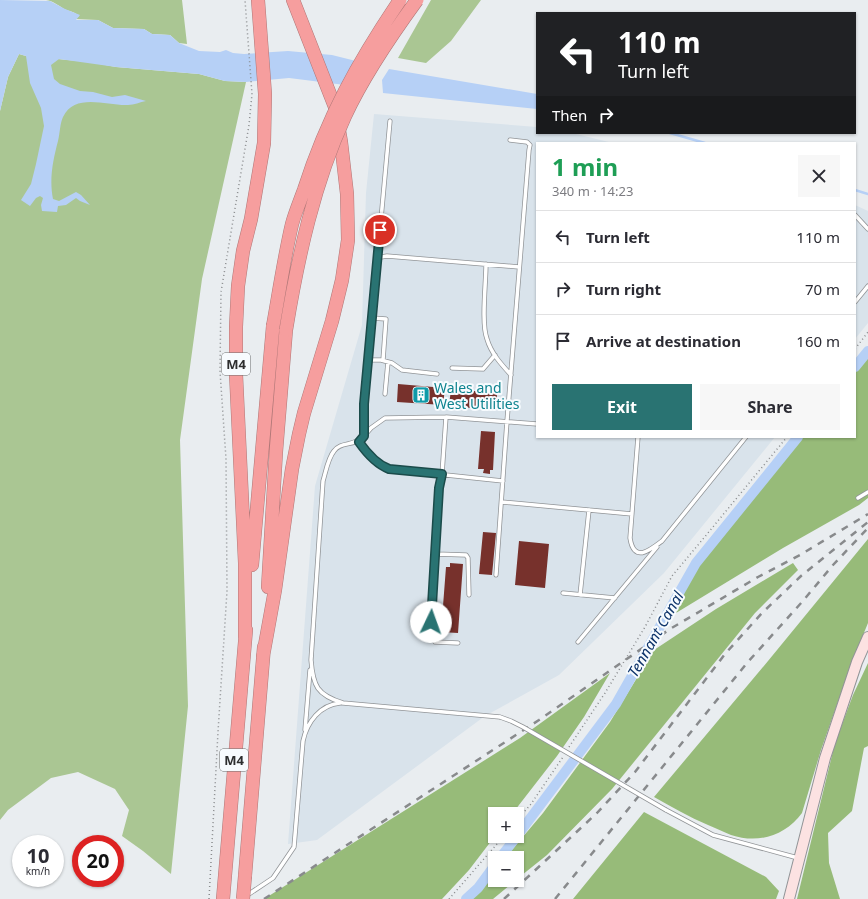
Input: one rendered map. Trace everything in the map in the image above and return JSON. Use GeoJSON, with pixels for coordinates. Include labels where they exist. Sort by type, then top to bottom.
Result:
{"type":"FeatureCollection","features":[{"type":"Feature","properties":{"kind":"highway","name":"M4"},"geometry":{"type":"LineString","coordinates":[[245,637],[245,549],[236,381],[236,327],[238,286],[243,251],[251,219],[264,143],[266,94],[258,0]]}},
{"type":"Feature","properties":{"kind":"highway","name":"M4"},"geometry":{"type":"LineString","coordinates":[[263,656],[275,590],[292,469],[299,434],[332,321],[342,280],[348,240],[348,194],[335,107],[293,0]]}},
{"type":"Feature","properties":{"kind":"highway","name":"M4"},"geometry":{"type":"LineString","coordinates":[[223,899],[273,326],[292,224],[316,154],[330,121],[345,90],[371,44],[400,0]]}},
{"type":"Feature","properties":{"kind":"highway","name":"M4"},"geometry":{"type":"LineString","coordinates":[[243,899],[263,656],[276,452],[286,330],[294,282],[314,201],[342,124],[356,95],[377,58],[417,0]]}},
{"type":"Feature","properties":{"kind":"main road"},"geometry":{"type":"LineString","coordinates":[[789,899],[825,758],[857,662],[868,637]]}},
{"type":"Feature","properties":{"kind":"lane"},"geometry":{"type":"LineString","coordinates":[[364,436],[364,404],[390,121]]}},
{"type":"Feature","properties":{"kind":"lane"},"geometry":{"type":"LineString","coordinates":[[496,575],[510,375],[530,145],[527,142],[510,140]]}},
{"type":"Feature","properties":{"kind":"lane"},"geometry":{"type":"LineString","coordinates":[[856,216],[868,229]]}},
{"type":"Feature","properties":{"kind":"lane"},"geometry":{"type":"LineString","coordinates":[[377,261],[381,257],[387,256],[519,267]]}},
{"type":"Feature","properties":{"kind":"lane"},"geometry":{"type":"LineString","coordinates":[[486,264],[486,338],[495,355],[510,375]]}},
{"type":"Feature","properties":{"kind":"lane"},"geometry":{"type":"LineString","coordinates":[[856,301],[868,286]]}},
{"type":"Feature","properties":{"kind":"lane"},"geometry":{"type":"LineString","coordinates":[[372,318],[386,319],[383,360]]}},
{"type":"Feature","properties":{"kind":"lane"},"geometry":{"type":"LineString","coordinates":[[452,368],[483,369],[495,355]]}},
{"type":"Feature","properties":{"kind":"lane"},"geometry":{"type":"LineString","coordinates":[[368,360],[383,360],[402,370],[437,374]]}},
{"type":"Feature","properties":{"kind":"lane"},"geometry":{"type":"LineString","coordinates":[[385,394],[388,362]]}},
{"type":"Feature","properties":{"kind":"lane"},"geometry":{"type":"LineString","coordinates":[[446,417],[442,474],[439,488],[430,635],[435,642],[458,643]]}},
{"type":"Feature","properties":{"kind":"lane"},"geometry":{"type":"LineString","coordinates":[[243,899],[273,878],[294,847],[311,660],[324,481],[334,450],[339,446],[359,442],[371,428],[385,418],[446,417],[536,424]]}},
{"type":"Feature","properties":{"kind":"lane"},"geometry":{"type":"LineString","coordinates":[[638,438],[630,538],[632,546],[636,552],[643,554],[662,541]]}},
{"type":"Feature","properties":{"kind":"lane"},"geometry":{"type":"LineString","coordinates":[[578,642],[745,438]]}},
{"type":"Feature","properties":{"kind":"lane"},"geometry":{"type":"LineString","coordinates":[[359,442],[377,462],[389,469],[503,481]]}},
{"type":"Feature","properties":{"kind":"lane"},"geometry":{"type":"LineString","coordinates":[[858,498],[868,492]]}},
{"type":"Feature","properties":{"kind":"lane"},"geometry":{"type":"LineString","coordinates":[[502,502],[632,514]]}},
{"type":"Feature","properties":{"kind":"lane"},"geometry":{"type":"LineString","coordinates":[[580,595],[588,510]]}},
{"type":"Feature","properties":{"kind":"lane"},"geometry":{"type":"LineString","coordinates":[[436,554],[466,555],[469,562],[469,596]]}},
{"type":"Feature","properties":{"kind":"lane"},"geometry":{"type":"LineString","coordinates":[[563,593],[615,598]]}},
{"type":"Feature","properties":{"kind":"lane"},"geometry":{"type":"LineString","coordinates":[[311,660],[312,676],[316,686],[324,694],[343,703]]}},
{"type":"Feature","properties":{"kind":"lane"},"geometry":{"type":"LineString","coordinates":[[305,731],[311,721],[322,710],[332,704],[343,703],[500,717],[523,727],[666,810],[713,835],[799,858]]}},
{"type":"Feature","properties":{"kind":"path"},"geometry":{"type":"LineString","coordinates":[[209,899],[227,591],[226,459],[220,371],[221,292],[246,148],[252,94],[244,0]]}},
{"type":"Feature","properties":{"kind":"path"},"geometry":{"type":"LineString","coordinates":[[856,348],[868,332]]}},
{"type":"Feature","properties":{"kind":"path"},"geometry":{"type":"LineString","coordinates":[[524,812],[531,804],[605,693],[645,627],[672,576],[786,438]]}},
{"type":"Feature","properties":{"kind":"path"},"geometry":{"type":"LineString","coordinates":[[449,899],[498,843]]}},
{"type":"Feature","properties":{"kind":"shaded area"},"geometry":{"type":"Polygon","coordinates":[[[374,114],[536,127],[536,134],[576,134],[609,142],[536,142],[536,438],[774,438],[664,573],[559,675],[485,716],[317,840],[288,844],[315,486],[362,325],[366,193],[374,114]]]}},
{"type":"Feature","properties":{"kind":"shaded area"},"geometry":{"type":"Polygon","coordinates":[[[856,205],[868,211],[868,323],[856,338],[856,205]]]}},
{"type":"Feature","properties":{"kind":"green space"},"geometry":{"type":"Polygon","coordinates":[[[46,0],[182,0],[187,44],[179,43],[170,35],[152,34],[144,29],[113,28],[98,20],[75,19],[79,16],[53,2],[46,0]]]}},
{"type":"Feature","properties":{"kind":"green space"},"geometry":{"type":"Polygon","coordinates":[[[431,0],[481,0],[451,41],[426,63],[398,58],[431,0]]]}},
{"type":"Feature","properties":{"kind":"green space"},"geometry":{"type":"Polygon","coordinates":[[[19,54],[89,62],[116,67],[199,74],[225,81],[246,82],[202,279],[180,440],[188,706],[171,874],[122,835],[129,810],[115,789],[78,772],[51,778],[8,810],[0,820],[0,111],[8,77],[19,54]]]}},
{"type":"Feature","properties":{"kind":"green space"},"geometry":{"type":"Polygon","coordinates":[[[868,351],[868,498],[859,505],[783,548],[676,613],[696,563],[797,438],[856,438],[856,366],[868,351]]]}},
{"type":"Feature","properties":{"kind":"green space"},"geometry":{"type":"Polygon","coordinates":[[[868,539],[868,623],[852,662],[821,750],[802,813],[788,827],[770,836],[751,839],[741,838],[701,822],[654,797],[768,661],[868,539]]]}},
{"type":"Feature","properties":{"kind":"green space"},"geometry":{"type":"Polygon","coordinates":[[[793,563],[798,570],[755,613],[612,789],[547,855],[524,873],[524,851],[511,851],[518,843],[524,843],[524,836],[543,813],[610,722],[654,650],[716,609],[793,563]]]}},
{"type":"Feature","properties":{"kind":"green space"},"geometry":{"type":"Polygon","coordinates":[[[868,663],[868,746],[864,748],[852,811],[828,833],[829,863],[840,899],[797,899],[835,743],[853,695],[868,663]]]}},
{"type":"Feature","properties":{"kind":"green space"},"geometry":{"type":"Polygon","coordinates":[[[610,673],[584,717],[557,756],[517,807],[488,807],[488,843],[490,843],[469,870],[442,899],[264,899],[520,738],[610,673]]]}},
{"type":"Feature","properties":{"kind":"green space"},"geometry":{"type":"Polygon","coordinates":[[[644,812],[766,877],[779,891],[776,899],[573,899],[644,812]]]}},
{"type":"Feature","properties":{"kind":"green space"},"geometry":{"type":"Polygon","coordinates":[[[488,879],[488,887],[508,887],[493,899],[471,899],[488,879]]]}},
{"type":"Feature","properties":{"kind":"water"},"geometry":{"type":"Polygon","coordinates":[[[0,0],[50,1],[80,15],[76,20],[98,20],[113,28],[144,29],[152,34],[170,35],[179,43],[199,51],[220,52],[226,50],[233,53],[244,54],[288,51],[332,55],[356,61],[353,86],[289,78],[246,82],[225,81],[199,74],[116,67],[59,59],[51,65],[54,79],[60,84],[80,91],[93,92],[112,97],[125,95],[146,101],[132,105],[83,102],[68,109],[62,119],[53,162],[51,184],[53,199],[59,201],[76,192],[81,195],[90,205],[76,198],[66,205],[58,206],[57,212],[42,211],[41,205],[43,198],[40,196],[36,198],[30,206],[21,200],[31,184],[44,126],[41,108],[30,83],[26,56],[19,54],[8,77],[0,111],[0,0]]]}},
{"type":"Feature","properties":{"kind":"water"},"geometry":{"type":"Polygon","coordinates":[[[389,69],[536,94],[536,109],[383,93],[382,80],[389,69]]]}},
{"type":"Feature","properties":{"kind":"building","name":"Wales and West Utilities"},"geometry":{"type":"Polygon","coordinates":[[[398,384],[445,388],[443,405],[397,402],[398,384]]]}},
{"type":"Feature","properties":{"kind":"building"},"geometry":{"type":"Polygon","coordinates":[[[451,389],[497,393],[496,410],[449,406],[451,389]]]}},
{"type":"Feature","properties":{"kind":"building"},"geometry":{"type":"Polygon","coordinates":[[[481,431],[495,432],[493,470],[490,470],[490,474],[483,473],[484,469],[478,469],[481,431]]]}},
{"type":"Feature","properties":{"kind":"building"},"geometry":{"type":"Polygon","coordinates":[[[483,532],[496,533],[492,575],[479,574],[483,532]]]}},
{"type":"Feature","properties":{"kind":"building"},"geometry":{"type":"Polygon","coordinates":[[[519,541],[549,544],[545,588],[515,585],[519,541]]]}},
{"type":"Feature","properties":{"kind":"building"},"geometry":{"type":"Polygon","coordinates":[[[450,563],[463,564],[458,633],[441,632],[446,567],[450,567],[450,563]]]}},
{"type":"Feature","properties":{"kind":"waterway"},"geometry":{"type":"LineString","coordinates":[[674,134],[702,142]]}},
{"type":"Feature","properties":{"kind":"waterway"},"geometry":{"type":"LineString","coordinates":[[856,190],[868,194]]}},
{"type":"Feature","properties":{"kind":"waterway","name":"Tennant Canal"},"geometry":{"type":"LineString","coordinates":[[856,366],[868,351]]}},
{"type":"Feature","properties":{"kind":"waterway","name":"Tennant Canal"},"geometry":{"type":"LineString","coordinates":[[524,827],[616,704],[696,563],[797,438]]}},
{"type":"Feature","properties":{"kind":"waterway","name":"Tennant Canal"},"geometry":{"type":"LineString","coordinates":[[505,851],[512,843]]}},
{"type":"Feature","properties":{"kind":"waterway","name":"Tennant Canal"},"geometry":{"type":"LineString","coordinates":[[466,899],[478,888],[488,874]]}},
{"type":"Feature","properties":{"kind":"railway"},"geometry":{"type":"LineString","coordinates":[[264,899],[539,720],[670,629],[758,577],[800,555],[868,514]]}},
{"type":"Feature","properties":{"kind":"railway"},"geometry":{"type":"LineString","coordinates":[[504,899],[597,813],[635,772],[725,654],[762,613],[801,576],[868,522]]}},
{"type":"Feature","properties":{"kind":"railway"},"geometry":{"type":"LineString","coordinates":[[555,899],[747,663],[833,565],[868,528]]}},
{"type":"Feature","properties":{"kind":"place","name":"Wales and West Utilities"},"geometry":{"type":"Point","coordinates":[421,395]}},
{"type":"Feature","properties":{"kind":"route"},"geometry":{"type":"LineString","coordinates":[[380,230],[364,404],[364,436],[359,442],[377,462],[389,469],[442,474],[439,488],[431,622]]}}]}
